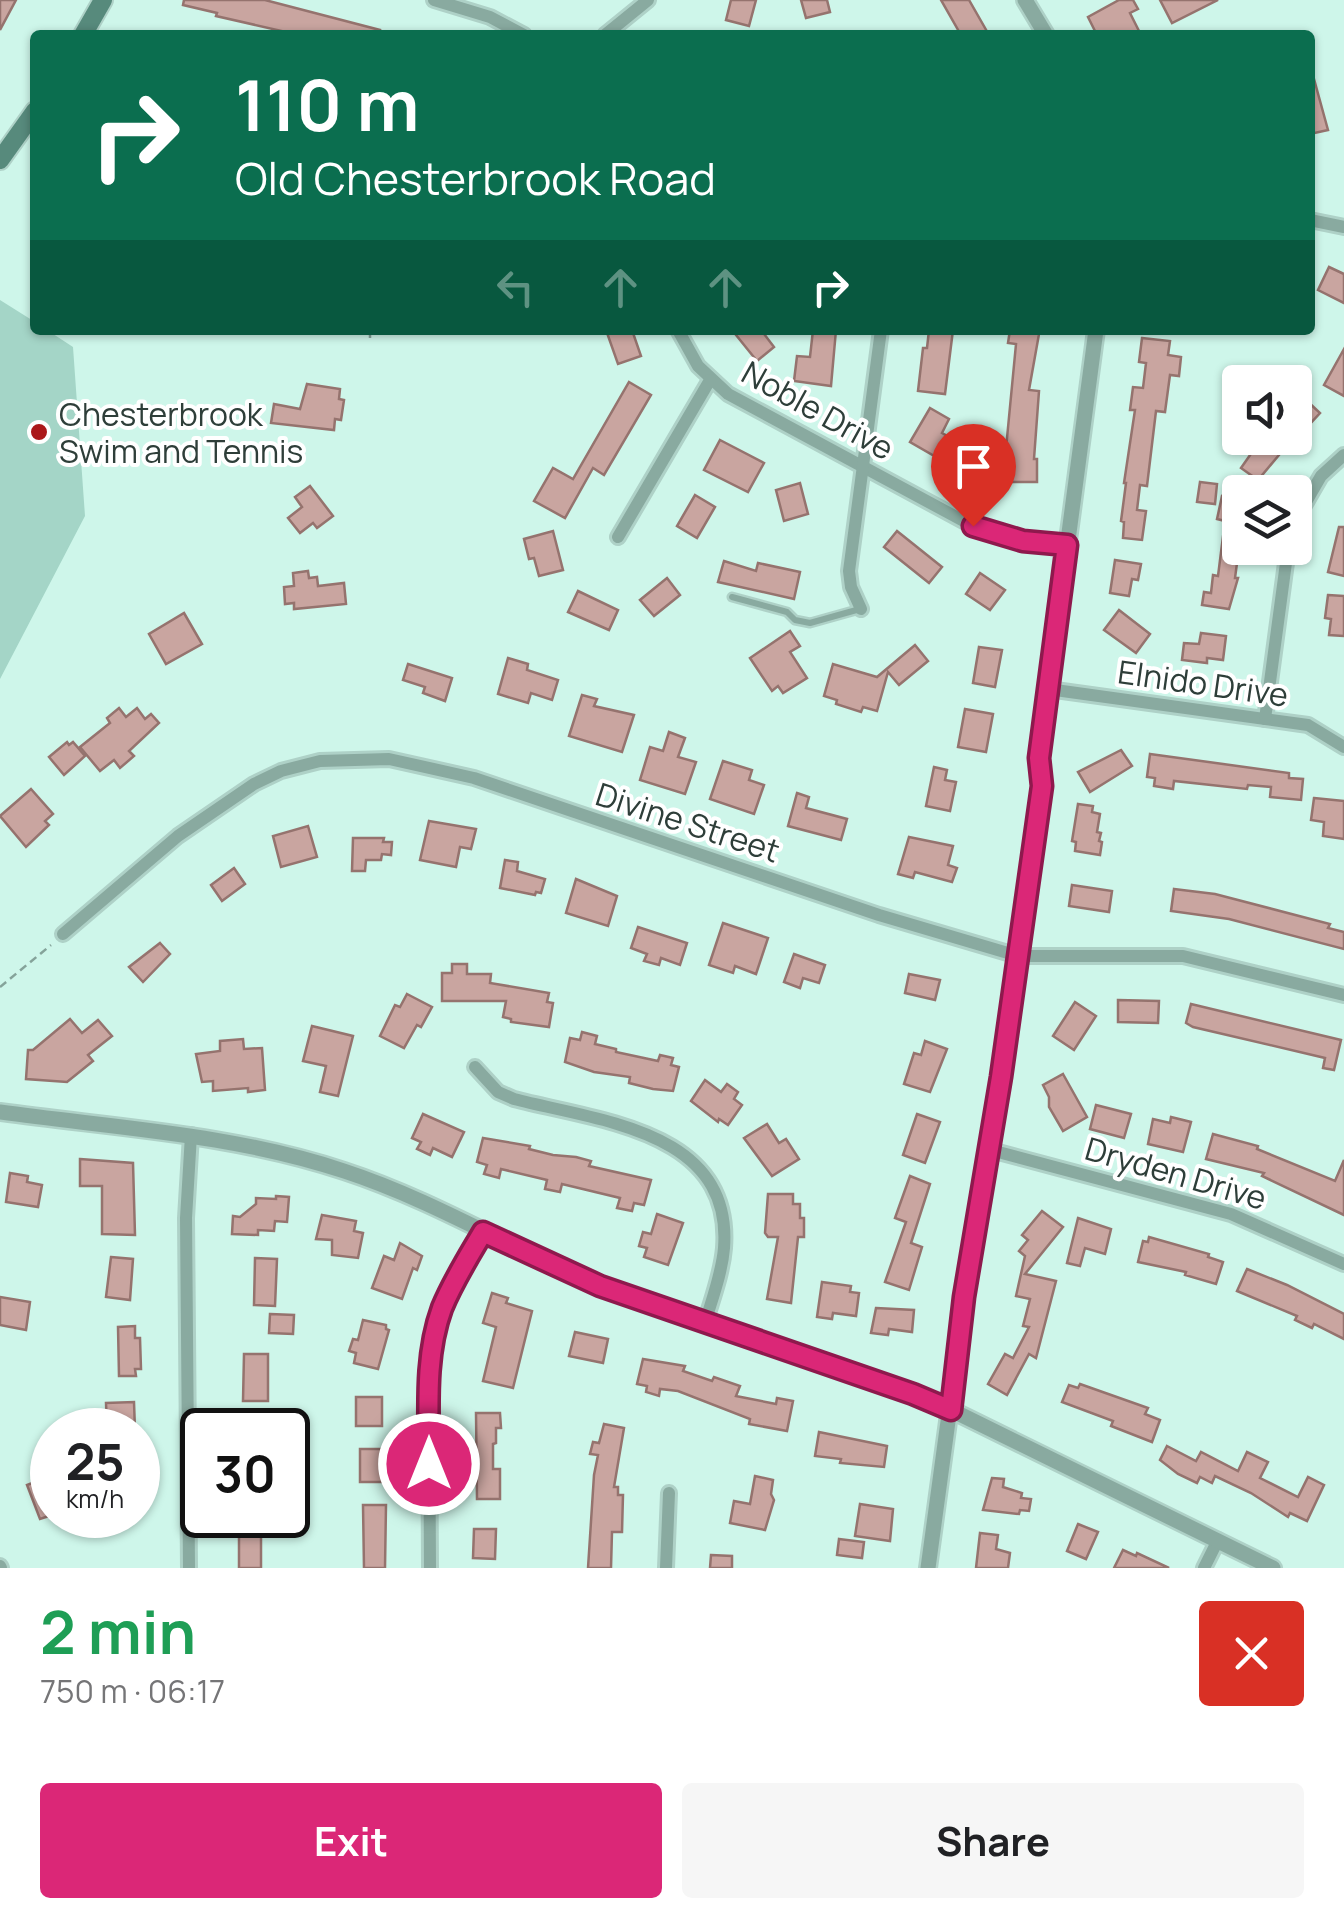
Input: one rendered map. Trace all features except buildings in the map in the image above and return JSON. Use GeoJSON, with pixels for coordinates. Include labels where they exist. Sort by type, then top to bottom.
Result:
{"type":"FeatureCollection","features":[{"type":"Feature","properties":{"kind":"main road"},"geometry":{"type":"LineString","coordinates":[[86,30],[102,0]]}},
{"type":"Feature","properties":{"kind":"main road"},"geometry":{"type":"LineString","coordinates":[[0,160],[30,117]]}},
{"type":"Feature","properties":{"kind":"street"},"geometry":{"type":"LineString","coordinates":[[434,0],[490,17],[515,30]]}},
{"type":"Feature","properties":{"kind":"street"},"geometry":{"type":"LineString","coordinates":[[611,30],[648,0]]}},
{"type":"Feature","properties":{"kind":"street"},"geometry":{"type":"LineString","coordinates":[[1026,0],[1043,30]]}},
{"type":"Feature","properties":{"kind":"street"},"geometry":{"type":"LineString","coordinates":[[1315,221],[1344,226]]}},
{"type":"Feature","properties":{"kind":"street","name":"Noble Drive"},"geometry":{"type":"LineString","coordinates":[[681,335],[698,366],[728,394],[862,467],[973,526],[1023,541],[1067,545]]}},
{"type":"Feature","properties":{"kind":"street"},"geometry":{"type":"LineString","coordinates":[[861,608],[851,587],[849,571],[880,335]]}},
{"type":"Feature","properties":{"kind":"street"},"geometry":{"type":"LineString","coordinates":[[928,1568],[1042,786],[1039,758],[1095,335]]}},
{"type":"Feature","properties":{"kind":"street"},"geometry":{"type":"LineString","coordinates":[[618,538],[710,380]]}},
{"type":"Feature","properties":{"kind":"street"},"geometry":{"type":"LineString","coordinates":[[1312,492],[1321,476],[1344,455]]}},
{"type":"Feature","properties":{"kind":"street"},"geometry":{"type":"LineString","coordinates":[[1265,719],[1286,565]]}},
{"type":"Feature","properties":{"kind":"street","name":"Elnido Drive"},"geometry":{"type":"LineString","coordinates":[[1048,689],[1308,725],[1344,747]]}},
{"type":"Feature","properties":{"kind":"street","name":"Divine Street"},"geometry":{"type":"LineString","coordinates":[[63,934],[178,836],[254,784],[305,764],[356,758],[422,764],[474,778],[880,916],[1018,956],[1183,956],[1344,995]]}},
{"type":"Feature","properties":{"kind":"street"},"geometry":{"type":"LineString","coordinates":[[475,1067],[498,1092],[654,1136],[687,1155],[701,1169],[713,1187],[724,1228],[720,1269],[705,1323]]}},
{"type":"Feature","properties":{"kind":"street"},"geometry":{"type":"LineString","coordinates":[[0,1112],[251,1145],[343,1170],[421,1200],[600,1286],[951,1410],[1273,1568]]}},
{"type":"Feature","properties":{"kind":"street"},"geometry":{"type":"LineString","coordinates":[[188,1568],[186,1218],[191,1135]]}},
{"type":"Feature","properties":{"kind":"street","name":"Dryden Drive"},"geometry":{"type":"LineString","coordinates":[[987,1149],[1231,1214],[1344,1264]]}},
{"type":"Feature","properties":{"kind":"street"},"geometry":{"type":"LineString","coordinates":[[430,1568],[429,1395],[435,1332],[456,1279],[483,1232]]}},
{"type":"Feature","properties":{"kind":"street"},"geometry":{"type":"LineString","coordinates":[[666,1568],[669,1493]]}},
{"type":"Feature","properties":{"kind":"street"},"geometry":{"type":"LineString","coordinates":[[1204,1568],[1218,1540]]}},
{"type":"Feature","properties":{"kind":"lane"},"geometry":{"type":"LineString","coordinates":[[732,596],[810,622],[861,608]]}},
{"type":"Feature","properties":{"kind":"path"},"geometry":{"type":"LineString","coordinates":[[0,988],[63,934]]}},
{"type":"Feature","properties":{"kind":"green space","name":"Chesterbrook Swim and Tennis"},"geometry":{"type":"Polygon","coordinates":[[[0,300],[30,319],[30,335],[55,335],[73,347],[85,516],[0,679],[0,300]]]}},
{"type":"Feature","properties":{"kind":"place","name":"Chesterbrook Swim and Tennis"},"geometry":{"type":"Point","coordinates":[39,432]}},
{"type":"Feature","properties":{"kind":"route"},"geometry":{"type":"LineString","coordinates":[[429,1464],[430,1363],[435,1332],[456,1279],[483,1232],[600,1286],[951,1410],[964,1297],[1001,1077],[1042,786],[1039,758],[1067,545],[1023,541],[973,526]]}}]}
